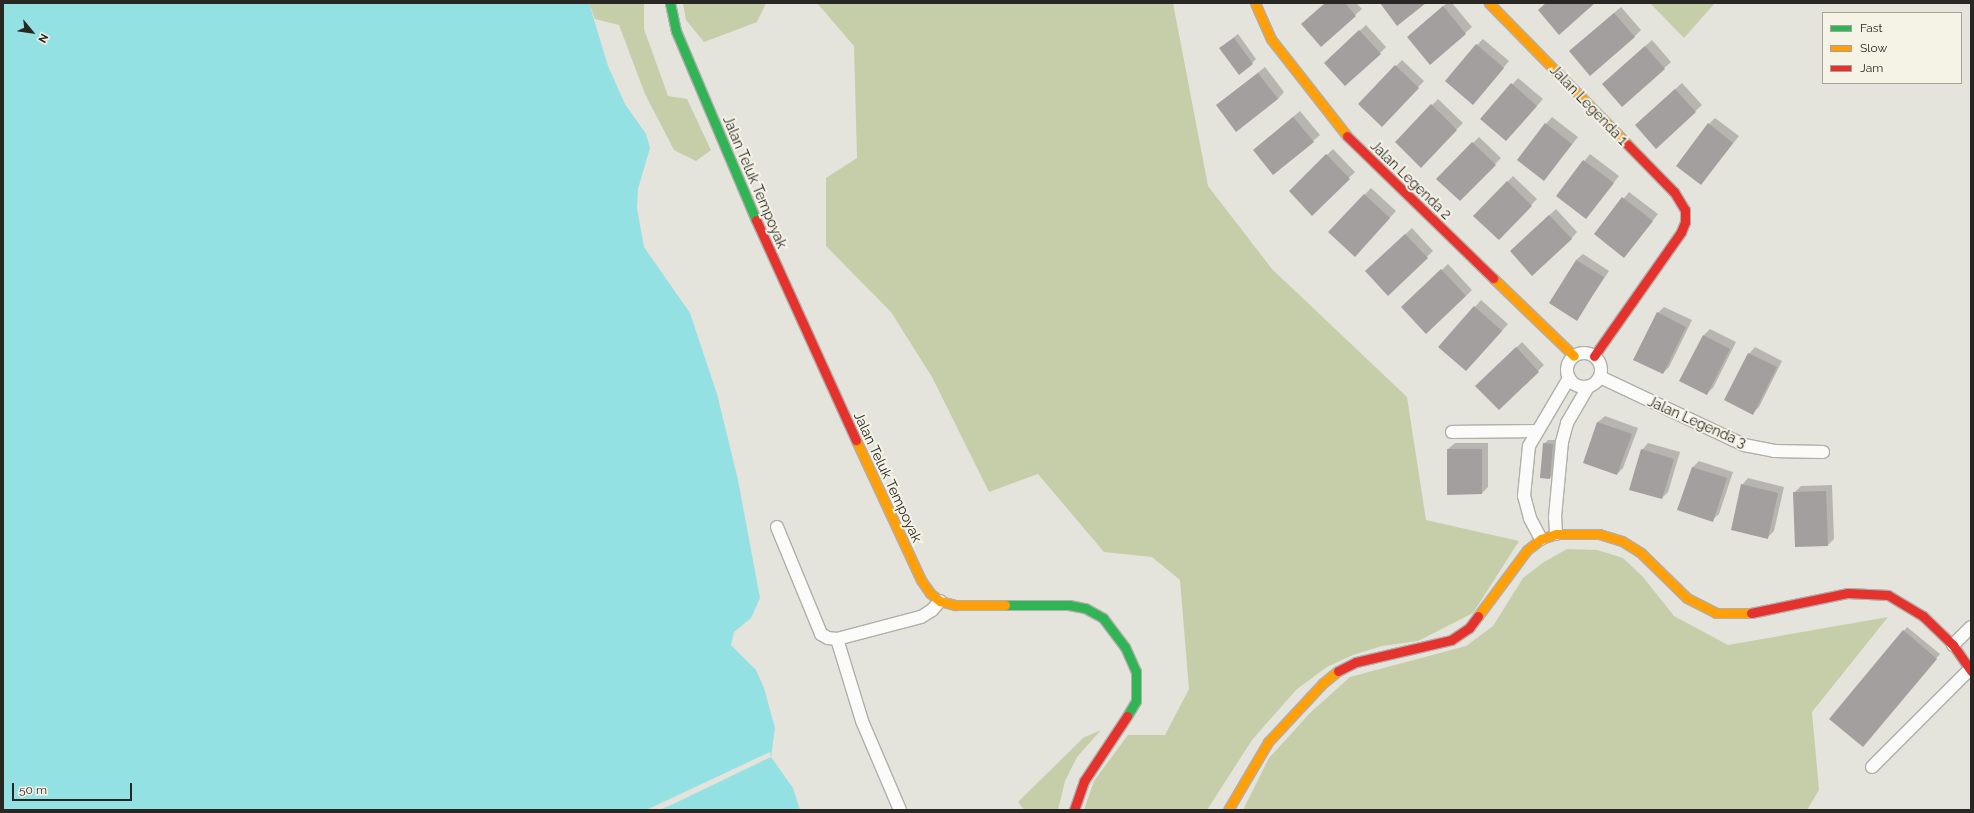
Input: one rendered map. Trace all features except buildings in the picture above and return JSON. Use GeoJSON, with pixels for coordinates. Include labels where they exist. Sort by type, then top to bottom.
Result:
{"type":"FeatureCollection","features":[{"type":"Feature","properties":{"kind":"street","name":"Jalan Teluk Tempoyak"},"geometry":{"type":"LineString","coordinates":[[670,3],[676,31],[779,274],[921,580],[930,593],[940,601]]}},
{"type":"Feature","properties":{"kind":"street","name":"Jalan Legenda 2"},"geometry":{"type":"LineString","coordinates":[[1255,3],[1272,39],[1331,118],[1361,152],[1574,356]]}},
{"type":"Feature","properties":{"kind":"street","name":"Jalan Legenda 1"},"geometry":{"type":"LineString","coordinates":[[1489,3],[1674,192],[1686,210],[1685,222],[1680,232],[1594,356]]}},
{"type":"Feature","properties":{"kind":"street"},"geometry":{"type":"LineString","coordinates":[[1541,539],[1530,518],[1524,496],[1529,446],[1536,431],[1569,378],[1568,366],[1574,356],[1580,353],[1594,356],[1601,369],[1600,377],[1595,383],[1588,386],[1577,386],[1569,378]]}},
{"type":"Feature","properties":{"kind":"street","name":"Jalan Legenda 3"},"geometry":{"type":"LineString","coordinates":[[1600,377],[1744,445],[1774,451],[1823,452]]}},
{"type":"Feature","properties":{"kind":"street"},"geometry":{"type":"LineString","coordinates":[[1556,534],[1555,517],[1562,442],[1567,423],[1588,386]]}},
{"type":"Feature","properties":{"kind":"street"},"geometry":{"type":"LineString","coordinates":[[1452,432],[1536,431]]}},
{"type":"Feature","properties":{"kind":"street"},"geometry":{"type":"LineString","coordinates":[[777,528],[821,634],[837,639],[921,617],[932,610],[940,601],[955,605],[1069,605],[1085,608],[1103,618],[1125,647],[1136,672],[1138,688],[1136,701],[1117,735],[1084,781],[1074,810]]}},
{"type":"Feature","properties":{"kind":"street"},"geometry":{"type":"LineString","coordinates":[[1228,810],[1268,742],[1323,683],[1339,670],[1356,662],[1425,648],[1451,640],[1469,628],[1495,595],[1514,565],[1527,550],[1541,539],[1556,534],[1599,534],[1622,541],[1641,553],[1687,598],[1716,613],[1753,613],[1848,593],[1867,592],[1888,596],[1906,604],[1953,645],[1970,670],[1872,767]]}},
{"type":"Feature","properties":{"kind":"street"},"geometry":{"type":"LineString","coordinates":[[1953,645],[1971,627]]}},
{"type":"Feature","properties":{"kind":"street"},"geometry":{"type":"LineString","coordinates":[[837,639],[862,721],[900,810]]}},
{"type":"Feature","properties":{"kind":"green space"},"geometry":{"type":"Polygon","coordinates":[[[589,3],[644,3],[644,29],[668,96],[687,99],[711,150],[696,161],[674,150],[645,94],[619,25],[595,19],[589,3]]]}},
{"type":"Feature","properties":{"kind":"green space"},"geometry":{"type":"Polygon","coordinates":[[[683,3],[766,3],[757,22],[704,42],[686,20],[683,3]]]}},
{"type":"Feature","properties":{"kind":"green space"},"geometry":{"type":"Polygon","coordinates":[[[817,3],[1173,3],[1208,186],[1272,269],[1407,397],[1426,520],[1519,541],[1473,613],[1418,641],[1382,646],[1353,655],[1327,667],[1297,689],[1252,740],[1207,810],[1084,810],[1094,781],[1128,735],[1165,735],[1189,689],[1180,580],[1152,557],[1104,552],[1038,474],[989,492],[932,377],[891,312],[826,246],[826,178],[857,158],[854,46],[817,3]]]}},
{"type":"Feature","properties":{"kind":"green space"},"geometry":{"type":"Polygon","coordinates":[[[1650,3],[1715,3],[1684,38],[1650,3]]]}},
{"type":"Feature","properties":{"kind":"green space"},"geometry":{"type":"Polygon","coordinates":[[[1567,549],[1597,550],[1623,558],[1643,577],[1674,616],[1728,645],[1888,617],[1812,712],[1819,790],[1807,810],[1243,810],[1269,758],[1309,714],[1350,677],[1466,646],[1493,626],[1523,578],[1544,562],[1567,549]]]}},
{"type":"Feature","properties":{"kind":"green space"},"geometry":{"type":"Polygon","coordinates":[[[1101,730],[1077,757],[1065,781],[1058,810],[1024,810],[1018,802],[1083,738],[1101,730]]]}},
{"type":"Feature","properties":{"kind":"water"},"geometry":{"type":"Polygon","coordinates":[[[3,3],[589,3],[608,66],[625,104],[646,134],[650,148],[638,189],[637,208],[644,247],[690,313],[717,394],[738,480],[760,598],[751,618],[734,632],[731,645],[756,670],[764,688],[775,728],[771,757],[793,788],[800,810],[3,810],[3,3]]]}},
{"type":"Feature","properties":{"kind":"pier"},"geometry":{"type":"Polygon","coordinates":[[[770,752],[771,757],[671,805],[659,810],[646,810],[770,752]]]}},
{"type":"Feature","properties":{"kind":"traffic: fast"},"geometry":{"type":"LineString","coordinates":[[670,3],[676,31],[756,220]]}},
{"type":"Feature","properties":{"kind":"traffic: fast"},"geometry":{"type":"LineString","coordinates":[[1005,605],[1069,605],[1085,608],[1103,618],[1125,647],[1136,672],[1136,701],[1127,716]]}},
{"type":"Feature","properties":{"kind":"traffic: slow"},"geometry":{"type":"LineString","coordinates":[[1255,3],[1271,39],[1347,136]]}},
{"type":"Feature","properties":{"kind":"traffic: slow"},"geometry":{"type":"LineString","coordinates":[[1489,3],[1627,144]]}},
{"type":"Feature","properties":{"kind":"traffic: slow"},"geometry":{"type":"LineString","coordinates":[[1493,278],[1574,356]]}},
{"type":"Feature","properties":{"kind":"traffic: slow"},"geometry":{"type":"LineString","coordinates":[[856,440],[921,580],[930,593],[940,601],[955,605],[1005,605]]}},
{"type":"Feature","properties":{"kind":"traffic: slow"},"geometry":{"type":"LineString","coordinates":[[1478,616],[1527,550],[1541,539],[1556,534],[1599,534],[1622,541],[1641,553],[1687,598],[1716,613],[1751,613]]}},
{"type":"Feature","properties":{"kind":"traffic: slow"},"geometry":{"type":"LineString","coordinates":[[1228,810],[1268,742],[1323,683],[1338,671]]}},
{"type":"Feature","properties":{"kind":"traffic: jam"},"geometry":{"type":"LineString","coordinates":[[1347,136],[1493,278]]}},
{"type":"Feature","properties":{"kind":"traffic: jam"},"geometry":{"type":"LineString","coordinates":[[1594,356],[1681,232],[1685,222],[1685,210],[1674,192],[1627,144]]}},
{"type":"Feature","properties":{"kind":"traffic: jam"},"geometry":{"type":"LineString","coordinates":[[756,220],[856,440]]}},
{"type":"Feature","properties":{"kind":"traffic: jam"},"geometry":{"type":"LineString","coordinates":[[1751,613],[1848,593],[1888,595],[1923,616],[1953,645],[1971,671]]}},
{"type":"Feature","properties":{"kind":"traffic: jam"},"geometry":{"type":"LineString","coordinates":[[1338,671],[1356,662],[1451,640],[1469,628],[1478,616]]}},
{"type":"Feature","properties":{"kind":"traffic: jam"},"geometry":{"type":"LineString","coordinates":[[1074,810],[1084,781],[1127,716]]}}]}
